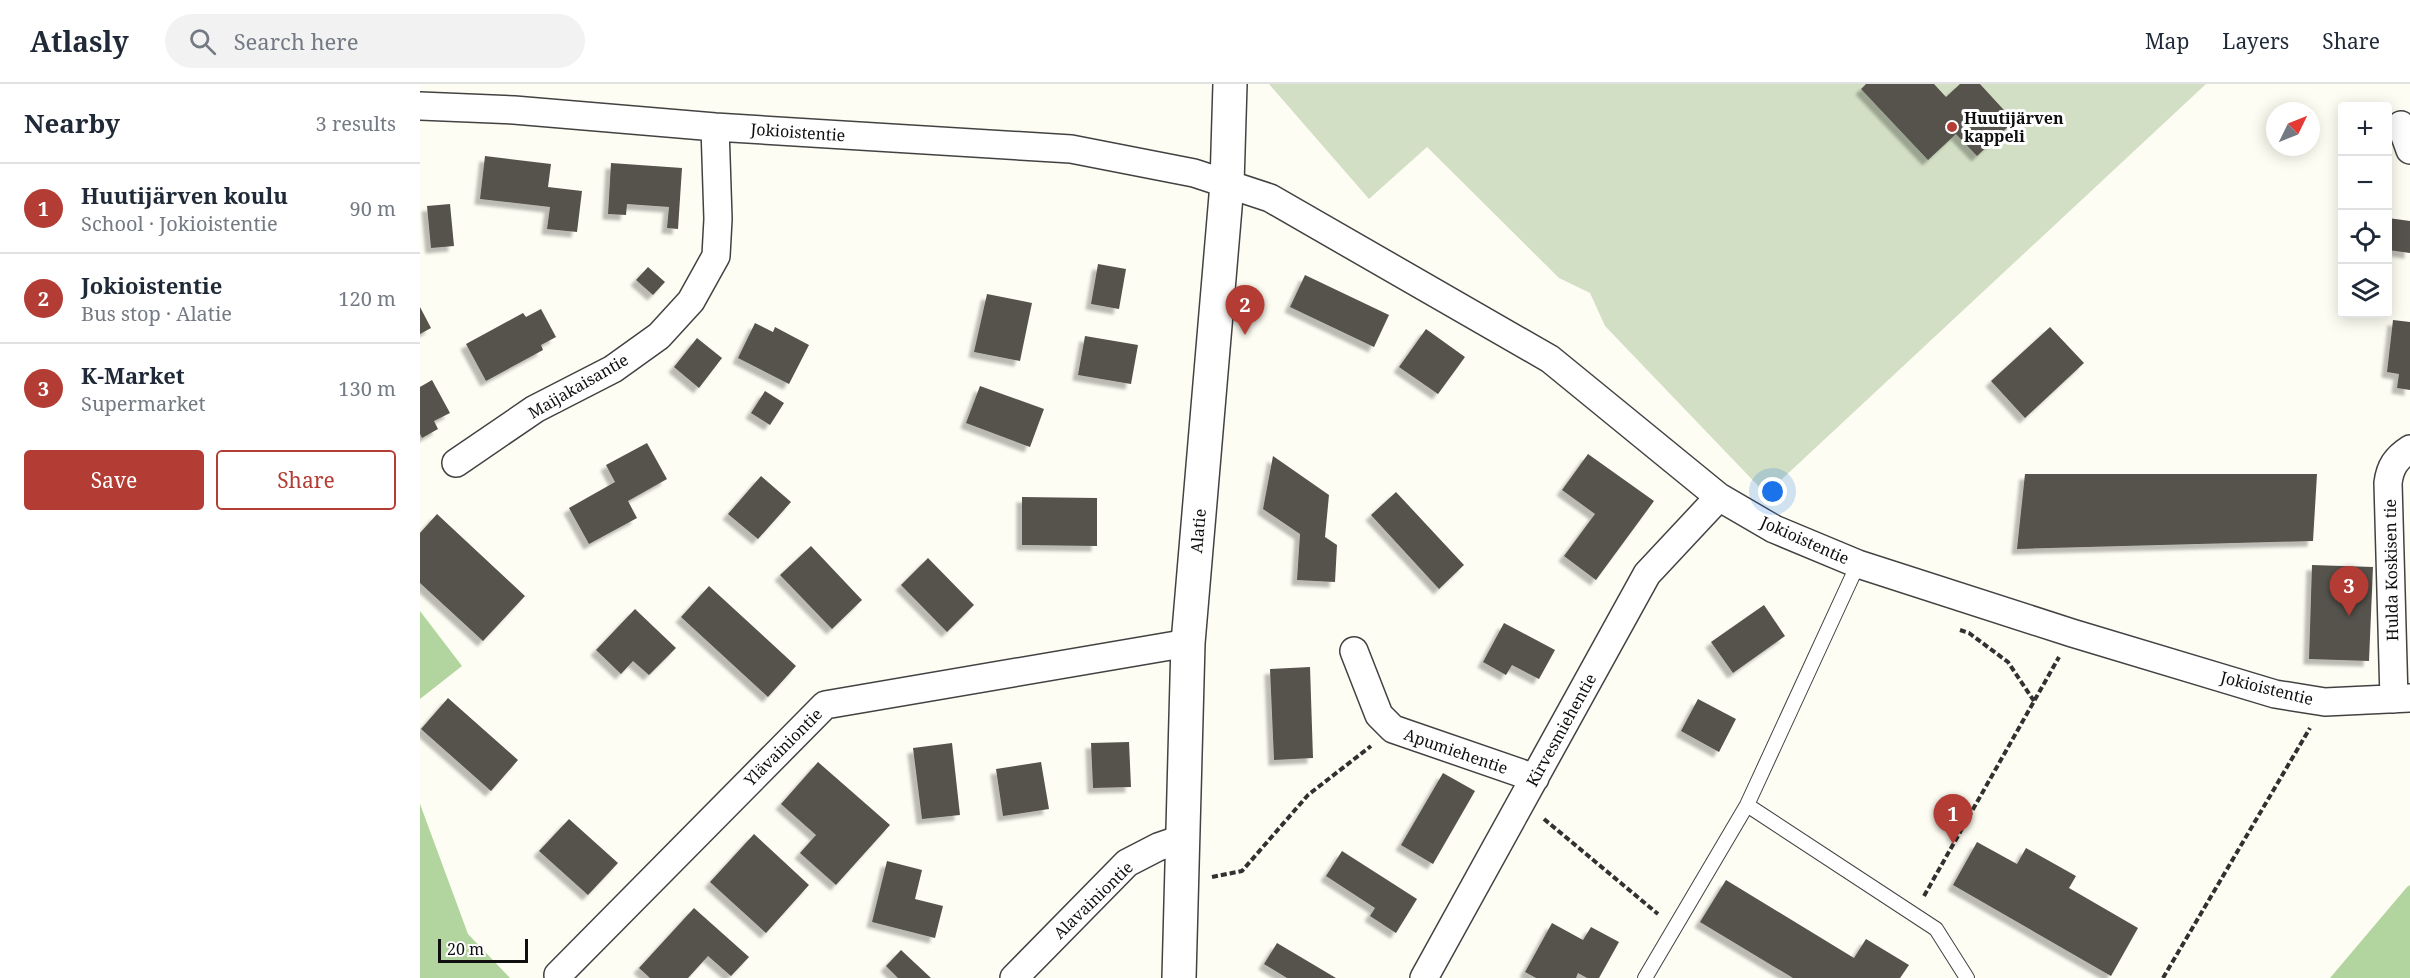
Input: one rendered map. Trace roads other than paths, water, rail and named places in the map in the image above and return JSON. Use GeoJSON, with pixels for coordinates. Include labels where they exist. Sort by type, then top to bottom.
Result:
{"type":"FeatureCollection","features":[{"type":"Feature","properties":{"kind":"street","name":"Alatie"},"geometry":{"type":"LineString","coordinates":[[1179,978],[1188,643],[1227,184],[1230,84]]}},
{"type":"Feature","properties":{"kind":"street","name":"Jokioistentie"},"geometry":{"type":"LineString","coordinates":[[420,106],[514,110],[715,126],[1071,149],[1194,173],[1270,198],[1550,359],[1719,496],[1774,529],[1858,564],[2072,633],[2275,694],[2325,702],[2402,699]]}},
{"type":"Feature","properties":{"kind":"street"},"geometry":{"type":"LineString","coordinates":[[2401,125],[2410,150]]}},
{"type":"Feature","properties":{"kind":"street","name":"Maijakaisantie"},"geometry":{"type":"LineString","coordinates":[[456,464],[536,409],[613,369],[659,336],[691,301],[716,256],[715,126]]}},
{"type":"Feature","properties":{"kind":"street","name":"Hulda Koskisen tie"},"geometry":{"type":"LineString","coordinates":[[2402,699],[2388,483],[2394,464],[2410,449]]}},
{"type":"Feature","properties":{"kind":"street","name":"Kirvesmiehentie"},"geometry":{"type":"LineString","coordinates":[[1424,978],[1647,574],[1719,496]]}},
{"type":"Feature","properties":{"kind":"street","name":"Ylävainiontie"},"geometry":{"type":"LineString","coordinates":[[558,975],[825,705],[1188,643]]}},
{"type":"Feature","properties":{"kind":"street","name":"Apumiehentie"},"geometry":{"type":"LineString","coordinates":[[1354,651],[1379,715],[1393,729],[1529,789]]}},
{"type":"Feature","properties":{"kind":"street","name":"Alavainiontie"},"geometry":{"type":"LineString","coordinates":[[1014,978],[1127,863],[1158,847],[1184,838]]}},
{"type":"Feature","properties":{"kind":"lane"},"geometry":{"type":"LineString","coordinates":[[1645,978],[1747,805],[1858,564]]}},
{"type":"Feature","properties":{"kind":"lane"},"geometry":{"type":"LineString","coordinates":[[1747,805],[1936,929],[1967,978]]}},
{"type":"Feature","properties":{"kind":"place","name":"Huutijärven kappeli"},"geometry":{"type":"Point","coordinates":[1952,127]}},
{"type":"Feature","properties":{"kind":"place","name":"Jokioistentie"},"geometry":{"type":"Point","coordinates":[1245,335]}},
{"type":"Feature","properties":{"kind":"place","name":"K-Market"},"geometry":{"type":"Point","coordinates":[2349,616]}},
{"type":"Feature","properties":{"kind":"place","name":"Huutijärven koulu"},"geometry":{"type":"Point","coordinates":[1953,844]}}]}
